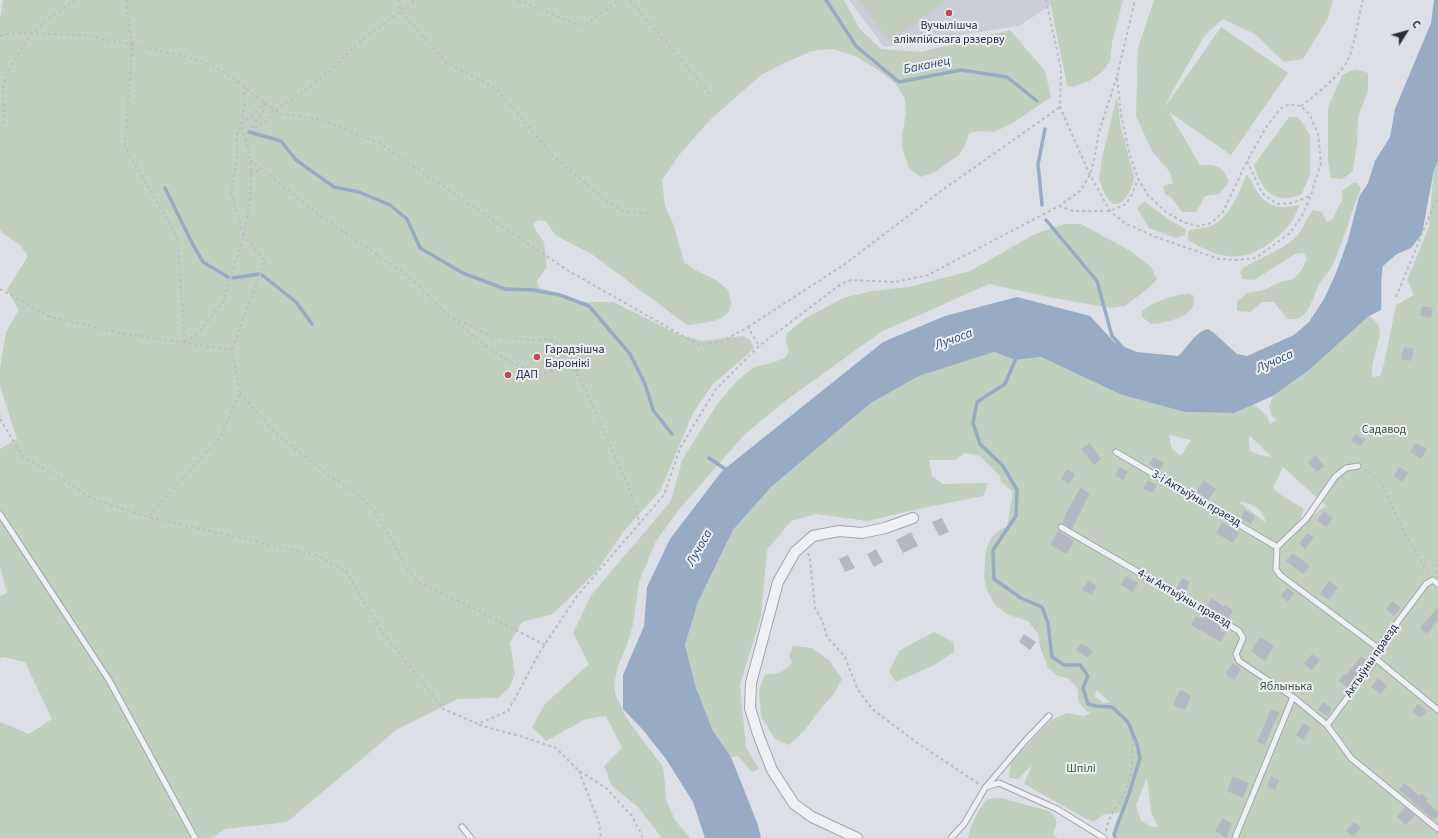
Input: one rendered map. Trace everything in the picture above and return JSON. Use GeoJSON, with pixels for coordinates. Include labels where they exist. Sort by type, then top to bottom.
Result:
{"type":"FeatureCollection","features":[{"type":"Feature","properties":{"kind":"street"},"geometry":{"type":"LineString","coordinates":[[857,838],[812,817],[794,804],[772,770],[758,734],[750,708],[751,683],[778,582],[795,552],[809,539],[839,531],[862,532],[885,528],[913,518]]}},
{"type":"Feature","properties":{"kind":"lane","name":"3-і Актыўны праезд"},"geometry":{"type":"LineString","coordinates":[[1116,452],[1277,547]]}},
{"type":"Feature","properties":{"kind":"lane"},"geometry":{"type":"LineString","coordinates":[[1358,466],[1346,468],[1335,477],[1306,519],[1277,547],[1276,569],[1280,575],[1378,648]]}},
{"type":"Feature","properties":{"kind":"lane"},"geometry":{"type":"LineString","coordinates":[[0,514],[109,680],[196,838]]}},
{"type":"Feature","properties":{"kind":"lane","name":"4-ы Актыўны праезд"},"geometry":{"type":"LineString","coordinates":[[1061,527],[1239,630],[1243,638],[1236,654],[1239,661],[1293,697],[1327,725],[1351,758],[1438,829]]}},
{"type":"Feature","properties":{"kind":"lane"},"geometry":{"type":"LineString","coordinates":[[1433,580],[1438,584]]}},
{"type":"Feature","properties":{"kind":"lane","name":"Актыўны праезд"},"geometry":{"type":"LineString","coordinates":[[1327,725],[1376,659],[1378,648],[1426,584],[1433,580]]}},
{"type":"Feature","properties":{"kind":"lane"},"geometry":{"type":"LineString","coordinates":[[1376,659],[1438,710]]}},
{"type":"Feature","properties":{"kind":"lane"},"geometry":{"type":"LineString","coordinates":[[1235,838],[1293,697]]}},
{"type":"Feature","properties":{"kind":"lane"},"geometry":{"type":"LineString","coordinates":[[951,838],[964,824],[985,788],[1026,740],[1049,716]]}},
{"type":"Feature","properties":{"kind":"lane"},"geometry":{"type":"LineString","coordinates":[[985,788],[999,783],[1057,809],[1105,835]]}},
{"type":"Feature","properties":{"kind":"lane"},"geometry":{"type":"LineString","coordinates":[[462,827],[471,838]]}},
{"type":"Feature","properties":{"kind":"path"},"geometry":{"type":"LineString","coordinates":[[0,129],[2,126],[4,113],[2,88],[9,68],[32,34],[69,4],[77,0]]}},
{"type":"Feature","properties":{"kind":"path"},"geometry":{"type":"LineString","coordinates":[[126,0],[132,46],[125,147],[177,237],[184,342]]}},
{"type":"Feature","properties":{"kind":"path"},"geometry":{"type":"LineString","coordinates":[[399,0],[400,11],[446,62],[497,89],[553,156],[603,198],[622,211],[649,214]]}},
{"type":"Feature","properties":{"kind":"path"},"geometry":{"type":"LineString","coordinates":[[265,103],[263,111],[250,131],[268,120],[274,109],[309,88],[333,68],[358,43],[415,0]]}},
{"type":"Feature","properties":{"kind":"path"},"geometry":{"type":"LineString","coordinates":[[518,0],[576,24],[586,24],[619,0]]}},
{"type":"Feature","properties":{"kind":"path"},"geometry":{"type":"LineString","coordinates":[[630,0],[711,95]]}},
{"type":"Feature","properties":{"kind":"path"},"geometry":{"type":"LineString","coordinates":[[1046,0],[1061,69],[1060,107],[1090,175],[1110,212],[1123,222],[1153,236],[1219,259],[1238,260],[1256,258],[1290,233],[1303,214],[1311,195],[1321,163],[1318,134],[1310,115],[1301,106],[1289,104],[1280,109],[1267,126],[1247,161],[1223,212],[1210,223],[1198,226],[1183,222],[1166,212],[1148,195],[1138,180],[1129,152],[1123,122],[1117,76]]}},
{"type":"Feature","properties":{"kind":"path"},"geometry":{"type":"LineString","coordinates":[[478,724],[508,711],[544,645],[577,596],[664,495],[680,448],[716,389],[759,346],[841,284],[851,280],[895,282],[928,275],[1060,206],[1080,191],[1090,175],[1099,132],[1117,76],[1135,0]]}},
{"type":"Feature","properties":{"kind":"path"},"geometry":{"type":"LineString","coordinates":[[1301,106],[1317,94],[1340,71],[1350,56],[1363,0]]}},
{"type":"Feature","properties":{"kind":"path"},"geometry":{"type":"LineString","coordinates":[[0,36],[15,33],[84,35],[184,56],[212,65],[230,76],[282,114],[323,120],[379,143],[567,270],[699,344],[723,341],[748,327],[845,264],[941,191],[1060,107]]}},
{"type":"Feature","properties":{"kind":"path"},"geometry":{"type":"LineString","coordinates":[[184,342],[200,331],[223,302],[244,236],[251,190],[251,175],[250,160],[241,125],[245,106],[244,87]]}},
{"type":"Feature","properties":{"kind":"path"},"geometry":{"type":"LineString","coordinates":[[265,103],[241,125],[237,132],[237,158],[231,193],[244,236],[265,261],[232,350],[240,393],[278,434],[329,476],[357,492],[376,513],[408,570],[420,583],[469,606],[544,645]]}},
{"type":"Feature","properties":{"kind":"path"},"geometry":{"type":"LineString","coordinates":[[250,160],[322,217],[408,275],[448,315],[489,349],[516,365],[546,373],[564,367],[571,368],[580,377]]}},
{"type":"Feature","properties":{"kind":"path"},"geometry":{"type":"LineString","coordinates":[[1247,161],[1262,193],[1277,204],[1292,203],[1311,195]]}},
{"type":"Feature","properties":{"kind":"path"},"geometry":{"type":"LineString","coordinates":[[251,175],[261,168]]}},
{"type":"Feature","properties":{"kind":"path"},"geometry":{"type":"LineString","coordinates":[[1060,206],[1073,211],[1110,212],[1126,204],[1138,180]]}},
{"type":"Feature","properties":{"kind":"path"},"geometry":{"type":"LineString","coordinates":[[1396,297],[1438,195]]}},
{"type":"Feature","properties":{"kind":"path"},"geometry":{"type":"LineString","coordinates":[[0,289],[50,317],[121,333],[232,350]]}},
{"type":"Feature","properties":{"kind":"path"},"geometry":{"type":"LineString","coordinates":[[448,315],[490,336],[528,340],[549,339],[561,344],[568,351],[629,488],[640,523]]}},
{"type":"Feature","properties":{"kind":"path"},"geometry":{"type":"LineString","coordinates":[[748,327],[759,346]]}},
{"type":"Feature","properties":{"kind":"path"},"geometry":{"type":"LineString","coordinates":[[148,517],[221,436],[240,393]]}},
{"type":"Feature","properties":{"kind":"path"},"geometry":{"type":"LineString","coordinates":[[0,420],[23,457],[62,479],[93,499],[148,517],[316,555],[346,571],[382,632],[443,709],[478,724],[556,748],[578,770],[606,788],[632,816],[644,838]]}},
{"type":"Feature","properties":{"kind":"path"},"geometry":{"type":"LineString","coordinates":[[1358,466],[1371,474],[1382,484],[1404,532],[1433,580]]}},
{"type":"Feature","properties":{"kind":"path"},"geometry":{"type":"LineString","coordinates":[[809,539],[815,608],[823,622],[827,637],[845,657],[857,688],[872,709],[916,742],[985,788]]}},
{"type":"Feature","properties":{"kind":"path"},"geometry":{"type":"LineString","coordinates":[[1105,835],[1108,822],[1125,792],[1127,785],[1133,763],[1132,738]]}},
{"type":"Feature","properties":{"kind":"path"},"geometry":{"type":"LineString","coordinates":[[578,770],[599,823],[601,838]]}},
{"type":"Feature","properties":{"kind":"shaded area","name":"Вучылішча алімпійскага рэзерву"},"geometry":{"type":"Polygon","coordinates":[[[849,0],[1059,0],[1019,26],[884,47],[849,0]]]}},
{"type":"Feature","properties":{"kind":"green space"},"geometry":{"type":"Polygon","coordinates":[[[3,0],[844,0],[859,28],[881,49],[921,52],[1010,30],[1045,71],[1051,97],[1013,123],[994,132],[980,131],[969,133],[960,154],[935,172],[920,177],[909,168],[902,148],[902,135],[906,114],[905,99],[895,83],[878,70],[855,56],[832,49],[812,51],[761,75],[710,120],[679,155],[662,180],[665,206],[674,226],[684,262],[695,270],[716,280],[728,290],[731,301],[730,310],[726,315],[714,321],[687,325],[593,255],[555,235],[546,221],[538,220],[533,224],[535,230],[544,242],[547,267],[537,281],[539,288],[555,292],[569,300],[585,302],[613,302],[680,335],[702,341],[743,336],[750,340],[754,348],[713,384],[693,413],[660,491],[623,532],[596,572],[553,614],[522,622],[510,643],[515,673],[510,687],[498,698],[458,699],[396,730],[287,822],[225,829],[212,838],[0,838],[0,722],[29,734],[52,719],[25,662],[3,657],[0,658],[0,596],[7,593],[0,566],[0,449],[17,439],[0,386],[0,368],[6,332],[19,310],[7,290],[28,256],[20,245],[0,230],[0,19],[3,0]]]}},
{"type":"Feature","properties":{"kind":"green space"},"geometry":{"type":"Polygon","coordinates":[[[859,0],[946,0],[890,42],[859,0]]]}},
{"type":"Feature","properties":{"kind":"green space"},"geometry":{"type":"Polygon","coordinates":[[[1051,0],[1123,0],[1112,43],[1110,61],[1103,71],[1089,81],[1072,87],[1067,85],[1050,2],[1051,0]]]}},
{"type":"Feature","properties":{"kind":"green space"},"geometry":{"type":"Polygon","coordinates":[[[1154,0],[1333,0],[1328,18],[1303,59],[1284,62],[1255,34],[1223,19],[1205,35],[1173,90],[1165,107],[1221,27],[1288,73],[1231,155],[1169,112],[1200,165],[1219,167],[1224,172],[1229,182],[1219,194],[1205,196],[1196,212],[1182,212],[1172,198],[1165,194],[1163,186],[1173,183],[1170,172],[1152,151],[1136,116],[1138,48],[1154,0]]]}},
{"type":"Feature","properties":{"kind":"green space"},"geometry":{"type":"Polygon","coordinates":[[[1355,69],[1368,73],[1368,91],[1358,117],[1357,144],[1353,171],[1342,179],[1331,178],[1328,161],[1328,108],[1342,75],[1355,69]]]}},
{"type":"Feature","properties":{"kind":"green space"},"geometry":{"type":"Polygon","coordinates":[[[1117,96],[1120,123],[1134,177],[1128,195],[1120,203],[1113,204],[1106,197],[1099,180],[1102,158],[1117,96]]]}},
{"type":"Feature","properties":{"kind":"green space"},"geometry":{"type":"Polygon","coordinates":[[[1289,117],[1296,117],[1302,122],[1310,136],[1310,174],[1302,194],[1285,198],[1277,197],[1267,191],[1260,182],[1254,165],[1289,117]]]}},
{"type":"Feature","properties":{"kind":"green space"},"geometry":{"type":"Polygon","coordinates":[[[1438,161],[1438,838],[1115,838],[1116,821],[1121,812],[1103,815],[1093,822],[1085,819],[1024,784],[1032,765],[1018,779],[1009,778],[1011,762],[1051,720],[1067,713],[1084,716],[1092,714],[1086,711],[1079,702],[1077,687],[1068,678],[1058,676],[1048,668],[1040,647],[1038,634],[1028,621],[1009,615],[996,606],[987,591],[984,577],[986,550],[991,538],[999,530],[1007,527],[1013,492],[1001,482],[1000,476],[980,456],[965,453],[955,460],[929,460],[932,476],[943,484],[988,483],[983,496],[868,521],[816,514],[791,521],[767,550],[761,616],[740,685],[746,747],[759,769],[752,772],[738,756],[731,757],[713,731],[695,685],[685,645],[698,602],[733,530],[771,487],[871,403],[919,376],[994,352],[1015,360],[1041,357],[1122,395],[1185,412],[1234,413],[1254,404],[1267,416],[1270,424],[1277,420],[1272,416],[1269,407],[1273,396],[1309,370],[1369,316],[1375,321],[1380,330],[1373,363],[1372,377],[1380,376],[1384,364],[1396,305],[1414,295],[1407,280],[1429,227],[1434,168],[1438,161]],[[1169,435],[1172,449],[1181,456],[1191,440],[1169,435]],[[1249,436],[1249,450],[1259,455],[1272,457],[1249,436]],[[1283,467],[1273,488],[1304,509],[1298,525],[1326,506],[1283,467]],[[1239,502],[1266,523],[1260,510],[1253,505],[1239,502]],[[1096,690],[1095,697],[1104,703],[1110,702],[1096,690]],[[1147,778],[1136,805],[1141,821],[1150,826],[1158,827],[1151,812],[1147,778]]]}},
{"type":"Feature","properties":{"kind":"green space"},"geometry":{"type":"Polygon","coordinates":[[[1247,174],[1261,197],[1267,202],[1280,207],[1300,205],[1292,221],[1286,228],[1264,247],[1246,255],[1227,256],[1217,254],[1188,240],[1188,231],[1213,225],[1224,216],[1233,203],[1247,174]]]}},
{"type":"Feature","properties":{"kind":"green space"},"geometry":{"type":"Polygon","coordinates":[[[1353,183],[1357,183],[1361,188],[1336,258],[1332,267],[1321,281],[1306,313],[1295,319],[1287,319],[1274,302],[1262,302],[1250,312],[1237,311],[1237,302],[1247,293],[1264,290],[1281,282],[1294,279],[1301,271],[1307,259],[1304,253],[1295,254],[1254,280],[1243,279],[1240,273],[1244,267],[1278,250],[1290,242],[1296,237],[1313,210],[1322,212],[1327,222],[1332,220],[1342,200],[1342,191],[1353,183]]]}},
{"type":"Feature","properties":{"kind":"green space"},"geometry":{"type":"Polygon","coordinates":[[[1144,201],[1168,219],[1186,229],[1185,235],[1176,238],[1149,228],[1137,208],[1144,201]]]}},
{"type":"Feature","properties":{"kind":"green space"},"geometry":{"type":"Polygon","coordinates":[[[1065,224],[1081,224],[1132,252],[1151,267],[1157,279],[1150,287],[1125,306],[1110,308],[989,284],[881,332],[785,401],[745,434],[681,507],[656,541],[639,582],[633,625],[627,645],[618,666],[614,685],[616,696],[627,719],[663,767],[666,800],[675,820],[690,838],[662,838],[638,807],[612,786],[604,766],[622,748],[606,716],[586,719],[546,741],[532,727],[545,704],[589,664],[573,633],[592,594],[671,501],[682,460],[718,403],[738,380],[754,367],[785,358],[789,351],[786,343],[787,333],[806,318],[843,298],[871,291],[909,287],[970,271],[1035,234],[1065,224]]]}},
{"type":"Feature","properties":{"kind":"green space"},"geometry":{"type":"Polygon","coordinates":[[[1189,293],[1194,296],[1193,307],[1181,317],[1152,324],[1142,317],[1142,311],[1147,307],[1171,297],[1189,293]]]}},
{"type":"Feature","properties":{"kind":"green space"},"geometry":{"type":"Polygon","coordinates":[[[934,632],[953,642],[954,652],[934,665],[896,682],[889,672],[900,650],[934,632]]]}},
{"type":"Feature","properties":{"kind":"green space"},"geometry":{"type":"Polygon","coordinates":[[[793,646],[812,648],[829,660],[842,679],[834,694],[821,708],[804,731],[789,745],[775,739],[761,716],[759,691],[765,674],[773,674],[787,669],[792,662],[789,656],[793,646]]]}},
{"type":"Feature","properties":{"kind":"green space"},"geometry":{"type":"Polygon","coordinates":[[[1001,798],[1049,811],[1056,818],[1056,826],[1053,833],[1057,838],[968,838],[975,817],[987,799],[1001,798]]]}},
{"type":"Feature","properties":{"kind":"water","name":"Лучоса"},"geometry":{"type":"Polygon","coordinates":[[[1434,0],[1438,0],[1438,161],[1434,169],[1422,234],[1411,248],[1397,254],[1383,266],[1381,283],[1381,310],[1369,316],[1309,370],[1273,396],[1234,413],[1185,412],[1122,395],[1041,357],[1015,360],[994,352],[919,376],[871,403],[771,487],[733,530],[698,602],[685,645],[695,685],[713,731],[731,757],[758,825],[761,838],[705,838],[693,802],[666,759],[643,730],[623,709],[623,675],[644,626],[647,587],[670,539],[722,471],[883,342],[945,316],[1017,297],[1090,316],[1115,343],[1137,352],[1178,356],[1195,337],[1208,329],[1237,354],[1247,356],[1294,335],[1309,322],[1324,299],[1336,273],[1348,240],[1359,197],[1368,183],[1375,161],[1390,137],[1395,109],[1431,23],[1434,0]]]}},
{"type":"Feature","properties":{"kind":"building"},"geometry":{"type":"Polygon","coordinates":[[[1422,306],[1433,308],[1431,318],[1420,316],[1422,306]]]}},
{"type":"Feature","properties":{"kind":"building"},"geometry":{"type":"Polygon","coordinates":[[[1404,347],[1414,349],[1411,361],[1401,359],[1404,347]]]}},
{"type":"Feature","properties":{"kind":"building"},"geometry":{"type":"Polygon","coordinates":[[[1355,434],[1365,439],[1361,446],[1351,441],[1355,434]]]}},
{"type":"Feature","properties":{"kind":"building"},"geometry":{"type":"Polygon","coordinates":[[[1090,443],[1101,459],[1094,465],[1081,449],[1090,443]]]}},
{"type":"Feature","properties":{"kind":"building"},"geometry":{"type":"Polygon","coordinates":[[[1416,443],[1427,449],[1421,459],[1410,452],[1416,443]]]}},
{"type":"Feature","properties":{"kind":"building"},"geometry":{"type":"Polygon","coordinates":[[[1315,455],[1325,466],[1317,472],[1308,462],[1315,455]]]}},
{"type":"Feature","properties":{"kind":"building"},"geometry":{"type":"Polygon","coordinates":[[[1154,457],[1164,463],[1159,471],[1149,464],[1154,457]]]}},
{"type":"Feature","properties":{"kind":"building"},"geometry":{"type":"Polygon","coordinates":[[[1120,467],[1128,472],[1123,480],[1115,475],[1120,467]]]}},
{"type":"Feature","properties":{"kind":"building"},"geometry":{"type":"Polygon","coordinates":[[[1399,467],[1408,472],[1403,482],[1394,476],[1399,467]]]}},
{"type":"Feature","properties":{"kind":"building"},"geometry":{"type":"Polygon","coordinates":[[[1067,469],[1075,474],[1069,484],[1061,479],[1067,469]]]}},
{"type":"Feature","properties":{"kind":"building"},"geometry":{"type":"Polygon","coordinates":[[[1148,480],[1157,485],[1152,493],[1143,489],[1148,480]]]}},
{"type":"Feature","properties":{"kind":"building"},"geometry":{"type":"Polygon","coordinates":[[[1204,480],[1216,489],[1208,500],[1196,492],[1204,480]]]}},
{"type":"Feature","properties":{"kind":"building"},"geometry":{"type":"Polygon","coordinates":[[[1080,488],[1090,493],[1072,529],[1062,523],[1080,488]]]}},
{"type":"Feature","properties":{"kind":"building"},"geometry":{"type":"Polygon","coordinates":[[[1245,510],[1255,516],[1251,524],[1241,518],[1245,510]]]}},
{"type":"Feature","properties":{"kind":"building"},"geometry":{"type":"Polygon","coordinates":[[[1324,511],[1333,518],[1326,527],[1317,520],[1324,511]]]}},
{"type":"Feature","properties":{"kind":"building"},"geometry":{"type":"Polygon","coordinates":[[[942,518],[949,532],[939,536],[932,522],[942,518]]]}},
{"type":"Feature","properties":{"kind":"building"},"geometry":{"type":"Polygon","coordinates":[[[1222,522],[1239,533],[1233,543],[1216,533],[1222,522]]]}},
{"type":"Feature","properties":{"kind":"building"},"geometry":{"type":"Polygon","coordinates":[[[1058,530],[1074,541],[1067,554],[1050,545],[1058,530]]]}},
{"type":"Feature","properties":{"kind":"building"},"geometry":{"type":"Polygon","coordinates":[[[911,532],[918,546],[903,553],[896,540],[911,532]]]}},
{"type":"Feature","properties":{"kind":"building"},"geometry":{"type":"Polygon","coordinates":[[[1308,533],[1314,538],[1305,549],[1299,543],[1308,533]]]}},
{"type":"Feature","properties":{"kind":"building"},"geometry":{"type":"Polygon","coordinates":[[[876,549],[883,562],[874,567],[867,554],[876,549]]]}},
{"type":"Feature","properties":{"kind":"building"},"geometry":{"type":"Polygon","coordinates":[[[1293,553],[1310,566],[1303,574],[1286,561],[1293,553]]]}},
{"type":"Feature","properties":{"kind":"building"},"geometry":{"type":"Polygon","coordinates":[[[848,555],[855,568],[845,572],[839,559],[848,555]]]}},
{"type":"Feature","properties":{"kind":"building"},"geometry":{"type":"Polygon","coordinates":[[[1126,576],[1138,583],[1133,592],[1121,585],[1126,576]]]}},
{"type":"Feature","properties":{"kind":"building"},"geometry":{"type":"Polygon","coordinates":[[[1182,578],[1190,582],[1184,594],[1176,589],[1182,578]]]}},
{"type":"Feature","properties":{"kind":"building"},"geometry":{"type":"Polygon","coordinates":[[[1088,580],[1097,586],[1092,595],[1082,590],[1088,580]]]}},
{"type":"Feature","properties":{"kind":"building"},"geometry":{"type":"Polygon","coordinates":[[[1329,581],[1338,587],[1329,600],[1320,594],[1329,581]]]}},
{"type":"Feature","properties":{"kind":"building"},"geometry":{"type":"Polygon","coordinates":[[[1287,588],[1294,593],[1288,602],[1281,596],[1287,588]]]}},
{"type":"Feature","properties":{"kind":"building"},"geometry":{"type":"Polygon","coordinates":[[[1212,598],[1224,607],[1225,605],[1233,610],[1228,620],[1206,607],[1212,598]]]}},
{"type":"Feature","properties":{"kind":"building"},"geometry":{"type":"Polygon","coordinates":[[[1392,601],[1401,608],[1394,616],[1386,609],[1392,601]]]}},
{"type":"Feature","properties":{"kind":"building"},"geometry":{"type":"Polygon","coordinates":[[[1438,607],[1438,620],[1427,634],[1420,628],[1438,607]]]}},
{"type":"Feature","properties":{"kind":"building"},"geometry":{"type":"Polygon","coordinates":[[[1202,614],[1223,626],[1221,631],[1226,633],[1221,642],[1191,625],[1196,616],[1199,618],[1202,614]]]}},
{"type":"Feature","properties":{"kind":"building"},"geometry":{"type":"Polygon","coordinates":[[[1024,634],[1036,642],[1030,650],[1019,642],[1024,634]]]}},
{"type":"Feature","properties":{"kind":"building"},"geometry":{"type":"Polygon","coordinates":[[[1260,637],[1274,646],[1265,661],[1251,651],[1260,637]]]}},
{"type":"Feature","properties":{"kind":"building"},"geometry":{"type":"Polygon","coordinates":[[[1081,643],[1093,651],[1088,658],[1076,650],[1081,643]]]}},
{"type":"Feature","properties":{"kind":"building"},"geometry":{"type":"Polygon","coordinates":[[[1312,654],[1320,660],[1312,670],[1304,664],[1312,654]]]}},
{"type":"Feature","properties":{"kind":"building"},"geometry":{"type":"Polygon","coordinates":[[[1361,656],[1368,661],[1348,688],[1339,681],[1344,674],[1346,675],[1361,656]]]}},
{"type":"Feature","properties":{"kind":"building"},"geometry":{"type":"Polygon","coordinates":[[[1233,663],[1241,669],[1234,680],[1225,674],[1233,663]]]}},
{"type":"Feature","properties":{"kind":"building"},"geometry":{"type":"Polygon","coordinates":[[[1378,678],[1387,686],[1381,694],[1371,687],[1378,678]]]}},
{"type":"Feature","properties":{"kind":"building"},"geometry":{"type":"Polygon","coordinates":[[[1180,690],[1191,695],[1185,710],[1173,705],[1180,690]]]}},
{"type":"Feature","properties":{"kind":"building"},"geometry":{"type":"Polygon","coordinates":[[[1323,702],[1332,708],[1327,716],[1318,710],[1323,702]]]}},
{"type":"Feature","properties":{"kind":"building"},"geometry":{"type":"Polygon","coordinates":[[[1418,704],[1427,711],[1421,718],[1412,712],[1418,704]]]}},
{"type":"Feature","properties":{"kind":"building"},"geometry":{"type":"Polygon","coordinates":[[[1271,709],[1280,713],[1265,745],[1257,742],[1271,709]]]}},
{"type":"Feature","properties":{"kind":"building"},"geometry":{"type":"Polygon","coordinates":[[[1304,723],[1311,728],[1303,740],[1296,735],[1304,723]]]}},
{"type":"Feature","properties":{"kind":"building"},"geometry":{"type":"Polygon","coordinates":[[[1233,776],[1249,783],[1243,798],[1227,791],[1233,776]]]}},
{"type":"Feature","properties":{"kind":"building"},"geometry":{"type":"Polygon","coordinates":[[[1271,776],[1279,780],[1275,790],[1267,786],[1271,776]]]}},
{"type":"Feature","properties":{"kind":"building"},"geometry":{"type":"Polygon","coordinates":[[[1404,783],[1420,796],[1421,793],[1428,799],[1426,801],[1438,812],[1438,816],[1434,820],[1399,790],[1404,783]]]}},
{"type":"Feature","properties":{"kind":"building"},"geometry":{"type":"Polygon","coordinates":[[[1405,807],[1415,815],[1406,825],[1397,817],[1405,807]]]}},
{"type":"Feature","properties":{"kind":"building"},"geometry":{"type":"Polygon","coordinates":[[[1223,818],[1232,824],[1226,838],[1215,831],[1223,818]]]}},
{"type":"Feature","properties":{"kind":"building"},"geometry":{"type":"Polygon","coordinates":[[[1354,822],[1361,827],[1354,837],[1346,831],[1354,822]]]}},
{"type":"Feature","properties":{"kind":"waterway","name":"Баканец"},"geometry":{"type":"LineString","coordinates":[[826,0],[856,46],[899,82],[961,70],[1007,77],[1037,101]]}},
{"type":"Feature","properties":{"kind":"waterway","name":"Баканец"},"geometry":{"type":"LineString","coordinates":[[1042,205],[1038,164],[1045,129]]}},
{"type":"Feature","properties":{"kind":"waterway"},"geometry":{"type":"LineString","coordinates":[[249,132],[281,141],[296,160],[334,187],[359,192],[390,205],[407,219],[420,248],[463,273],[505,289],[533,290],[560,295],[589,306],[630,354],[645,384],[653,410],[672,434]]}},
{"type":"Feature","properties":{"kind":"waterway"},"geometry":{"type":"LineString","coordinates":[[165,188],[203,262],[228,277]]}},
{"type":"Feature","properties":{"kind":"waterway","name":"Баканец"},"geometry":{"type":"LineString","coordinates":[[1046,220],[1097,281],[1112,336],[1123,348]]}},
{"type":"Feature","properties":{"kind":"waterway"},"geometry":{"type":"LineString","coordinates":[[233,278],[259,274]]}},
{"type":"Feature","properties":{"kind":"waterway"},"geometry":{"type":"LineString","coordinates":[[262,275],[296,302],[312,324]]}},
{"type":"Feature","properties":{"kind":"waterway"},"geometry":{"type":"LineString","coordinates":[[1017,356],[1005,384],[977,402],[973,423],[980,444],[1003,466],[1017,490],[1016,516],[993,550],[994,579],[1021,598],[1042,607],[1048,623],[1052,657],[1064,665],[1080,665],[1088,676],[1083,688],[1088,704],[1112,707],[1128,722],[1137,744],[1140,758],[1129,794],[1114,834],[1115,838]]}},
{"type":"Feature","properties":{"kind":"waterway"},"geometry":{"type":"LineString","coordinates":[[709,458],[728,471]]}},
{"type":"Feature","properties":{"kind":"place","name":"Вучылішча алімпійскага рэзерву"},"geometry":{"type":"Point","coordinates":[949,13]}},
{"type":"Feature","properties":{"kind":"place","name":"Гарадзішча Баронікі"},"geometry":{"type":"Point","coordinates":[537,357]}},
{"type":"Feature","properties":{"kind":"place","name":"ДАП"},"geometry":{"type":"Point","coordinates":[508,375]}},
{"type":"Feature","properties":{"kind":"park label","name":"Садавод"},"geometry":{"type":"Point","coordinates":[1384,430]}},
{"type":"Feature","properties":{"kind":"park label","name":"Яблынька"},"geometry":{"type":"Point","coordinates":[1286,687]}},
{"type":"Feature","properties":{"kind":"park label","name":"Шпілі"},"geometry":{"type":"Point","coordinates":[1081,769]}}]}
